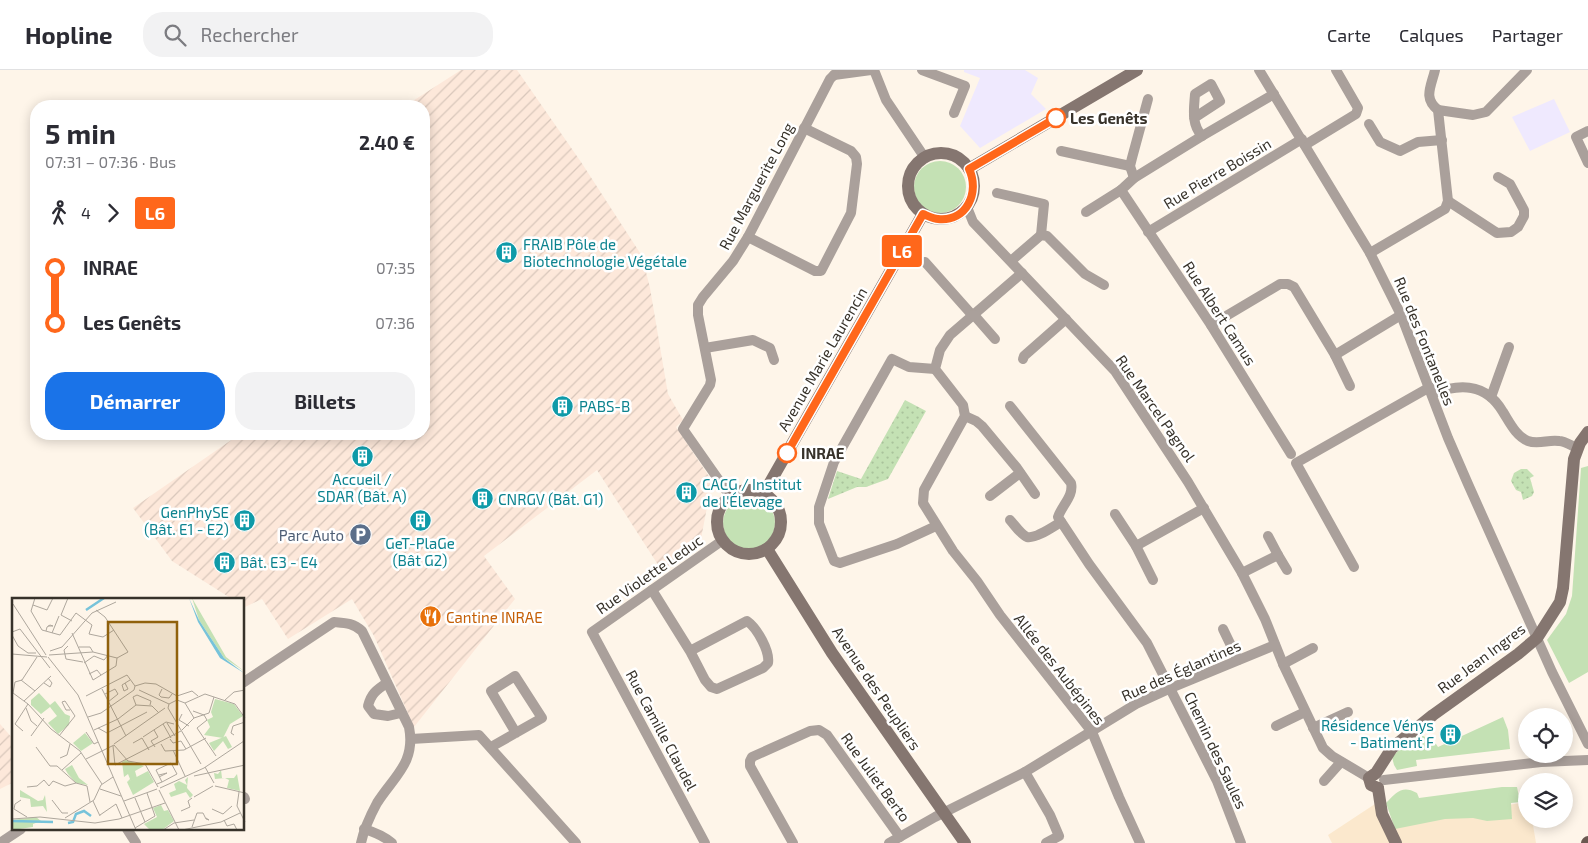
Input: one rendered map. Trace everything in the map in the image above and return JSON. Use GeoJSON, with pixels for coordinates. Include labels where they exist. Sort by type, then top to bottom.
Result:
{"type":"FeatureCollection","features":[{"type":"Feature","properties":{"kind":"street"},"geometry":{"type":"LineString","coordinates":[[834,72],[873,70],[886,100],[925,158]]}},
{"type":"Feature","properties":{"kind":"street"},"geometry":{"type":"LineString","coordinates":[[922,70],[964,86],[954,113]]}},
{"type":"Feature","properties":{"kind":"street"},"geometry":{"type":"LineString","coordinates":[[969,169],[1137,70]]}},
{"type":"Feature","properties":{"kind":"street","name":"Rue des Fontanelles"},"geometry":{"type":"LineString","coordinates":[[1259,70],[1370,253],[1401,316],[1468,484],[1537,638],[1588,744]]}},
{"type":"Feature","properties":{"kind":"street","name":"Rue Pierre Boissin"},"geometry":{"type":"LineString","coordinates":[[1148,232],[1303,142],[1356,114],[1358,108],[1336,70]]}},
{"type":"Feature","properties":{"kind":"street"},"geometry":{"type":"LineString","coordinates":[[1435,70],[1428,96],[1431,104],[1438,110],[1473,115],[1486,112],[1527,70]]}},
{"type":"Feature","properties":{"kind":"street","name":"Rue Marguerite Long"},"geometry":{"type":"LineString","coordinates":[[730,496],[683,429],[710,385],[711,380],[698,315],[698,305],[733,261],[748,237],[834,72]]}},
{"type":"Feature","properties":{"kind":"street"},"geometry":{"type":"LineString","coordinates":[[1086,212],[1121,190],[1134,178],[1274,94]]}},
{"type":"Feature","properties":{"kind":"street"},"geometry":{"type":"LineString","coordinates":[[1134,178],[1130,166],[1148,99]]}},
{"type":"Feature","properties":{"kind":"street"},"geometry":{"type":"LineString","coordinates":[[1370,253],[1445,209],[1448,201],[1438,110]]}},
{"type":"Feature","properties":{"kind":"street"},"geometry":{"type":"LineString","coordinates":[[1194,118],[1197,130],[1202,136]]}},
{"type":"Feature","properties":{"kind":"street"},"geometry":{"type":"LineString","coordinates":[[1370,124],[1380,142],[1400,151],[1418,142],[1442,140]]}},
{"type":"Feature","properties":{"kind":"street"},"geometry":{"type":"LineString","coordinates":[[748,237],[815,271],[821,271],[836,244],[851,213],[857,164],[856,157],[851,151],[804,128]]}},
{"type":"Feature","properties":{"kind":"street"},"geometry":{"type":"LineString","coordinates":[[1588,131],[1576,137],[1588,163]]}},
{"type":"Feature","properties":{"kind":"street"},"geometry":{"type":"LineString","coordinates":[[1061,150],[1130,166]]}},
{"type":"Feature","properties":{"kind":"street"},"geometry":{"type":"LineString","coordinates":[[937,154],[947,154],[960,159],[969,169],[974,189],[972,198],[967,207],[953,217],[938,219],[923,214],[914,205],[908,193],[908,182],[911,172],[925,158],[937,154]]}},
{"type":"Feature","properties":{"kind":"street"},"geometry":{"type":"LineString","coordinates":[[1448,201],[1498,233],[1511,232],[1518,226],[1524,216],[1524,210],[1510,184],[1498,177]]}},
{"type":"Feature","properties":{"kind":"street","name":"Rue Albert Camus"},"geometry":{"type":"LineString","coordinates":[[1121,190],[1211,325],[1291,454]]}},
{"type":"Feature","properties":{"kind":"street"},"geometry":{"type":"LineString","coordinates":[[997,193],[1044,204],[1041,235],[1011,261]]}},
{"type":"Feature","properties":{"kind":"street","name":"Rue Marcel Pagnol"},"geometry":{"type":"LineString","coordinates":[[967,207],[974,222],[1115,371],[1204,508],[1242,573],[1265,619],[1283,664],[1323,748],[1341,762],[1377,780]]}},
{"type":"Feature","properties":{"kind":"street","name":"Avenue Marie Laurencin"},"geometry":{"type":"LineString","coordinates":[[764,493],[923,214]]}},
{"type":"Feature","properties":{"kind":"street"},"geometry":{"type":"LineString","coordinates":[[1041,235],[1046,236],[1085,274],[1104,285]]}},
{"type":"Feature","properties":{"kind":"street"},"geometry":{"type":"LineString","coordinates":[[925,262],[994,339]]}},
{"type":"Feature","properties":{"kind":"street"},"geometry":{"type":"LineString","coordinates":[[935,369],[940,350],[950,334],[1022,272]]}},
{"type":"Feature","properties":{"kind":"street"},"geometry":{"type":"LineString","coordinates":[[1211,325],[1280,284],[1288,284],[1294,287],[1335,355],[1350,386]]}},
{"type":"Feature","properties":{"kind":"street"},"geometry":{"type":"LineString","coordinates":[[1335,355],[1401,316]]}},
{"type":"Feature","properties":{"kind":"street"},"geometry":{"type":"LineString","coordinates":[[1023,359],[1024,356],[1066,319]]}},
{"type":"Feature","properties":{"kind":"street"},"geometry":{"type":"LineString","coordinates":[[705,348],[753,340],[770,348],[774,360]]}},
{"type":"Feature","properties":{"kind":"street"},"geometry":{"type":"LineString","coordinates":[[1491,397],[1509,347]]}},
{"type":"Feature","properties":{"kind":"street"},"geometry":{"type":"LineString","coordinates":[[936,526],[897,544],[840,563],[834,561],[819,523],[819,507],[834,462],[892,359],[909,367],[935,369],[963,405],[965,416],[976,420],[982,426],[1035,494]]}},
{"type":"Feature","properties":{"kind":"street"},"geometry":{"type":"LineString","coordinates":[[1354,567],[1296,463],[1431,391],[1448,388],[1470,388],[1479,390],[1491,397],[1522,438],[1536,443],[1559,440],[1577,448]]}},
{"type":"Feature","properties":{"kind":"street"},"geometry":{"type":"LineString","coordinates":[[1010,406],[1071,483],[1071,493],[1060,510],[1058,517],[1061,522],[1040,534],[1030,537],[1026,536],[1010,520]]}},
{"type":"Feature","properties":{"kind":"street","name":"Allée des Aubépines"},"geometry":{"type":"LineString","coordinates":[[965,416],[924,490],[923,503],[952,551],[977,581],[1000,616],[1092,732],[1118,797],[1140,843]]}},
{"type":"Feature","properties":{"kind":"street","name":"Rue Jean Ingres"},"geometry":{"type":"LineString","coordinates":[[1377,780],[1392,748],[1433,714],[1518,654],[1537,638],[1560,602],[1563,588],[1574,459],[1577,448],[1588,432]]}},
{"type":"Feature","properties":{"kind":"street"},"geometry":{"type":"LineString","coordinates":[[990,496],[1020,473]]}},
{"type":"Feature","properties":{"kind":"street"},"geometry":{"type":"LineString","coordinates":[[752,490],[764,493],[772,499],[778,508],[781,518],[778,536],[767,549],[755,554],[745,554],[734,550],[722,540],[718,527],[718,515],[721,506],[730,496],[737,492],[752,490]]}},
{"type":"Feature","properties":{"kind":"street"},"geometry":{"type":"LineString","coordinates":[[1136,546],[1204,508]]}},
{"type":"Feature","properties":{"kind":"street"},"geometry":{"type":"LineString","coordinates":[[1115,514],[1136,546],[1153,580]]}},
{"type":"Feature","properties":{"kind":"street","name":"Chemin des Saules"},"geometry":{"type":"LineString","coordinates":[[1061,522],[1089,564],[1147,643],[1217,781],[1241,843]]}},
{"type":"Feature","properties":{"kind":"street"},"geometry":{"type":"LineString","coordinates":[[1268,536],[1288,570]]}},
{"type":"Feature","properties":{"kind":"street","name":"Rue Violette Leduc"},"geometry":{"type":"LineString","coordinates":[[592,632],[722,540]]}},
{"type":"Feature","properties":{"kind":"street","name":"Avenue des Peupliers"},"geometry":{"type":"LineString","coordinates":[[767,549],[832,653],[964,843]]}},
{"type":"Feature","properties":{"kind":"street"},"geometry":{"type":"LineString","coordinates":[[1242,573],[1278,555]]}},
{"type":"Feature","properties":{"kind":"street"},"geometry":{"type":"LineString","coordinates":[[652,590],[711,687],[718,689],[763,668],[768,663],[769,657],[755,627],[747,621],[690,651]]}},
{"type":"Feature","properties":{"kind":"street"},"geometry":{"type":"LineString","coordinates":[[245,681],[334,622],[349,623],[362,631],[402,712],[411,739],[410,752],[404,767],[377,803],[364,829],[361,843]]}},
{"type":"Feature","properties":{"kind":"street"},"geometry":{"type":"LineString","coordinates":[[1223,629],[1238,660]]}},
{"type":"Feature","properties":{"kind":"street","name":"Rue Camille Claudel"},"geometry":{"type":"LineString","coordinates":[[592,632],[705,843]]}},
{"type":"Feature","properties":{"kind":"street","name":"Rue des Églantines"},"geometry":{"type":"LineString","coordinates":[[889,843],[943,813],[1025,772],[1136,704],[1275,645]]}},
{"type":"Feature","properties":{"kind":"street"},"geometry":{"type":"LineString","coordinates":[[1283,664],[1313,648]]}},
{"type":"Feature","properties":{"kind":"street"},"geometry":{"type":"LineString","coordinates":[[491,747],[516,733],[542,718],[515,676],[491,691],[516,733]]}},
{"type":"Feature","properties":{"kind":"street"},"geometry":{"type":"LineString","coordinates":[[387,683],[376,690],[371,696],[368,706],[374,714],[388,716],[402,712]]}},
{"type":"Feature","properties":{"kind":"street"},"geometry":{"type":"LineString","coordinates":[[1276,726],[1305,712]]}},
{"type":"Feature","properties":{"kind":"street"},"geometry":{"type":"LineString","coordinates":[[1313,728],[1348,712]]}},
{"type":"Feature","properties":{"kind":"street","name":"Rue Juliet Berto"},"geometry":{"type":"LineString","coordinates":[[793,843],[750,766],[750,761],[752,757],[810,731],[819,730],[827,735],[900,837]]}},
{"type":"Feature","properties":{"kind":"street"},"geometry":{"type":"LineString","coordinates":[[411,739],[479,735],[576,843]]}},
{"type":"Feature","properties":{"kind":"street"},"geometry":{"type":"LineString","coordinates":[[1396,843],[1382,814],[1377,780],[1541,762],[1588,760]]}},
{"type":"Feature","properties":{"kind":"street"},"geometry":{"type":"LineString","coordinates":[[1324,781],[1341,762]]}},
{"type":"Feature","properties":{"kind":"street"},"geometry":{"type":"LineString","coordinates":[[1025,772],[1050,815],[1059,836],[1046,843]]}},
{"type":"Feature","properties":{"kind":"street"},"geometry":{"type":"LineString","coordinates":[[364,829],[387,838],[392,843]]}},
{"type":"Feature","properties":{"kind":"street"},"geometry":{"type":"LineString","coordinates":[[0,843],[20,830]]}},
{"type":"Feature","properties":{"kind":"street"},"geometry":{"type":"LineString","coordinates":[[128,830],[136,843]]}},
{"type":"Feature","properties":{"kind":"shaded area"},"geometry":{"type":"Polygon","coordinates":[[[461,70],[517,70],[581,162],[642,256],[650,288],[668,394],[683,420],[676,427],[712,481],[700,544],[662,571],[597,470],[484,556],[515,599],[414,727],[374,636],[352,599],[288,639],[262,599],[245,607],[245,598],[230,598],[172,561],[133,508],[231,440],[430,440],[430,100],[414,100],[461,70]]]}},
{"type":"Feature","properties":{"kind":"shaded area"},"geometry":{"type":"Polygon","coordinates":[[[964,70],[1025,70],[1038,78],[1031,94],[1046,109],[980,148],[960,126],[980,78],[964,72],[964,70]]]}},
{"type":"Feature","properties":{"kind":"shaded area"},"geometry":{"type":"Polygon","coordinates":[[[1554,99],[1570,132],[1530,151],[1512,117],[1554,99]]]}},
{"type":"Feature","properties":{"kind":"shaded area"},"geometry":{"type":"Polygon","coordinates":[[[0,724],[12,738],[12,783],[0,789],[0,724]]]}},
{"type":"Feature","properties":{"kind":"shaded area"},"geometry":{"type":"Polygon","coordinates":[[[1518,803],[1518,828],[1534,828],[1536,843],[1332,843],[1328,835],[1375,804],[1386,826],[1518,803]]]}},
{"type":"Feature","properties":{"kind":"green space"},"geometry":{"type":"Polygon","coordinates":[[[940,161],[950,163],[958,169],[964,177],[966,187],[964,197],[958,205],[950,211],[940,213],[930,211],[922,205],[916,197],[914,187],[916,177],[922,169],[930,163],[940,161]]]}},
{"type":"Feature","properties":{"kind":"green space"},"geometry":{"type":"Polygon","coordinates":[[[905,400],[926,411],[888,479],[866,487],[857,487],[828,499],[837,471],[861,479],[905,400]]]}},
{"type":"Feature","properties":{"kind":"green space"},"geometry":{"type":"Polygon","coordinates":[[[1588,466],[1588,672],[1569,683],[1547,640],[1566,614],[1572,596],[1581,468],[1588,466]]]}},
{"type":"Feature","properties":{"kind":"green space"},"geometry":{"type":"Polygon","coordinates":[[[1521,469],[1527,469],[1534,476],[1530,478],[1534,492],[1532,496],[1523,500],[1521,492],[1516,490],[1511,481],[1514,473],[1521,469]]]}},
{"type":"Feature","properties":{"kind":"green space"},"geometry":{"type":"Polygon","coordinates":[[[749,497],[759,499],[767,505],[773,513],[775,523],[773,533],[767,541],[759,547],[749,549],[739,547],[731,541],[725,533],[723,523],[725,513],[731,505],[739,499],[749,497]]]}},
{"type":"Feature","properties":{"kind":"green space"},"geometry":{"type":"Polygon","coordinates":[[[1503,717],[1508,730],[1510,749],[1416,760],[1417,766],[1397,770],[1394,765],[1392,757],[1417,732],[1438,747],[1503,717]]]}},
{"type":"Feature","properties":{"kind":"green space"},"geometry":{"type":"Polygon","coordinates":[[[1502,787],[1517,787],[1518,792],[1518,802],[1511,803],[1512,819],[1487,821],[1473,818],[1445,819],[1395,829],[1386,803],[1397,793],[1404,790],[1417,793],[1419,798],[1502,787]]]}},
{"type":"Feature","properties":{"kind":"bus line","name":"L6"},"geometry":{"type":"LineString","coordinates":[[787,453],[923,214],[938,219],[953,217],[963,211],[972,198],[974,189],[969,169],[1056,118]]}},
{"type":"Feature","properties":{"kind":"place","name":"Les Genêts"},"geometry":{"type":"Point","coordinates":[1056,118]}},
{"type":"Feature","properties":{"kind":"place","name":"FRAIB Pôle de Biotechnologie Végétale"},"geometry":{"type":"Point","coordinates":[507,253]}},
{"type":"Feature","properties":{"kind":"place","name":"PABS-B"},"geometry":{"type":"Point","coordinates":[563,406]}},
{"type":"Feature","properties":{"kind":"place","name":"INRAE"},"geometry":{"type":"Point","coordinates":[787,453]}},
{"type":"Feature","properties":{"kind":"place","name":"Accueil / SDAR (Bât. A)"},"geometry":{"type":"Point","coordinates":[362,456]}},
{"type":"Feature","properties":{"kind":"place","name":"CACG / Institut de l'Élevage"},"geometry":{"type":"Point","coordinates":[686,493]}},
{"type":"Feature","properties":{"kind":"place","name":"CNRGV (Bât. G1)"},"geometry":{"type":"Point","coordinates":[482,499]}},
{"type":"Feature","properties":{"kind":"place","name":"GeT-PlaGe (Bât G2)"},"geometry":{"type":"Point","coordinates":[420,520]}},
{"type":"Feature","properties":{"kind":"place","name":"GenPhySE (Bât. E1 - E2)"},"geometry":{"type":"Point","coordinates":[245,521]}},
{"type":"Feature","properties":{"kind":"place","name":"Parc Auto"},"geometry":{"type":"Point","coordinates":[360,535]}},
{"type":"Feature","properties":{"kind":"place","name":"Bât. E3 - E4"},"geometry":{"type":"Point","coordinates":[224,562]}},
{"type":"Feature","properties":{"kind":"place","name":"Cantine INRAE"},"geometry":{"type":"Point","coordinates":[430,617]}},
{"type":"Feature","properties":{"kind":"place","name":"Résidence Vénys - Batiment F"},"geometry":{"type":"Point","coordinates":[1450,734]}}]}
